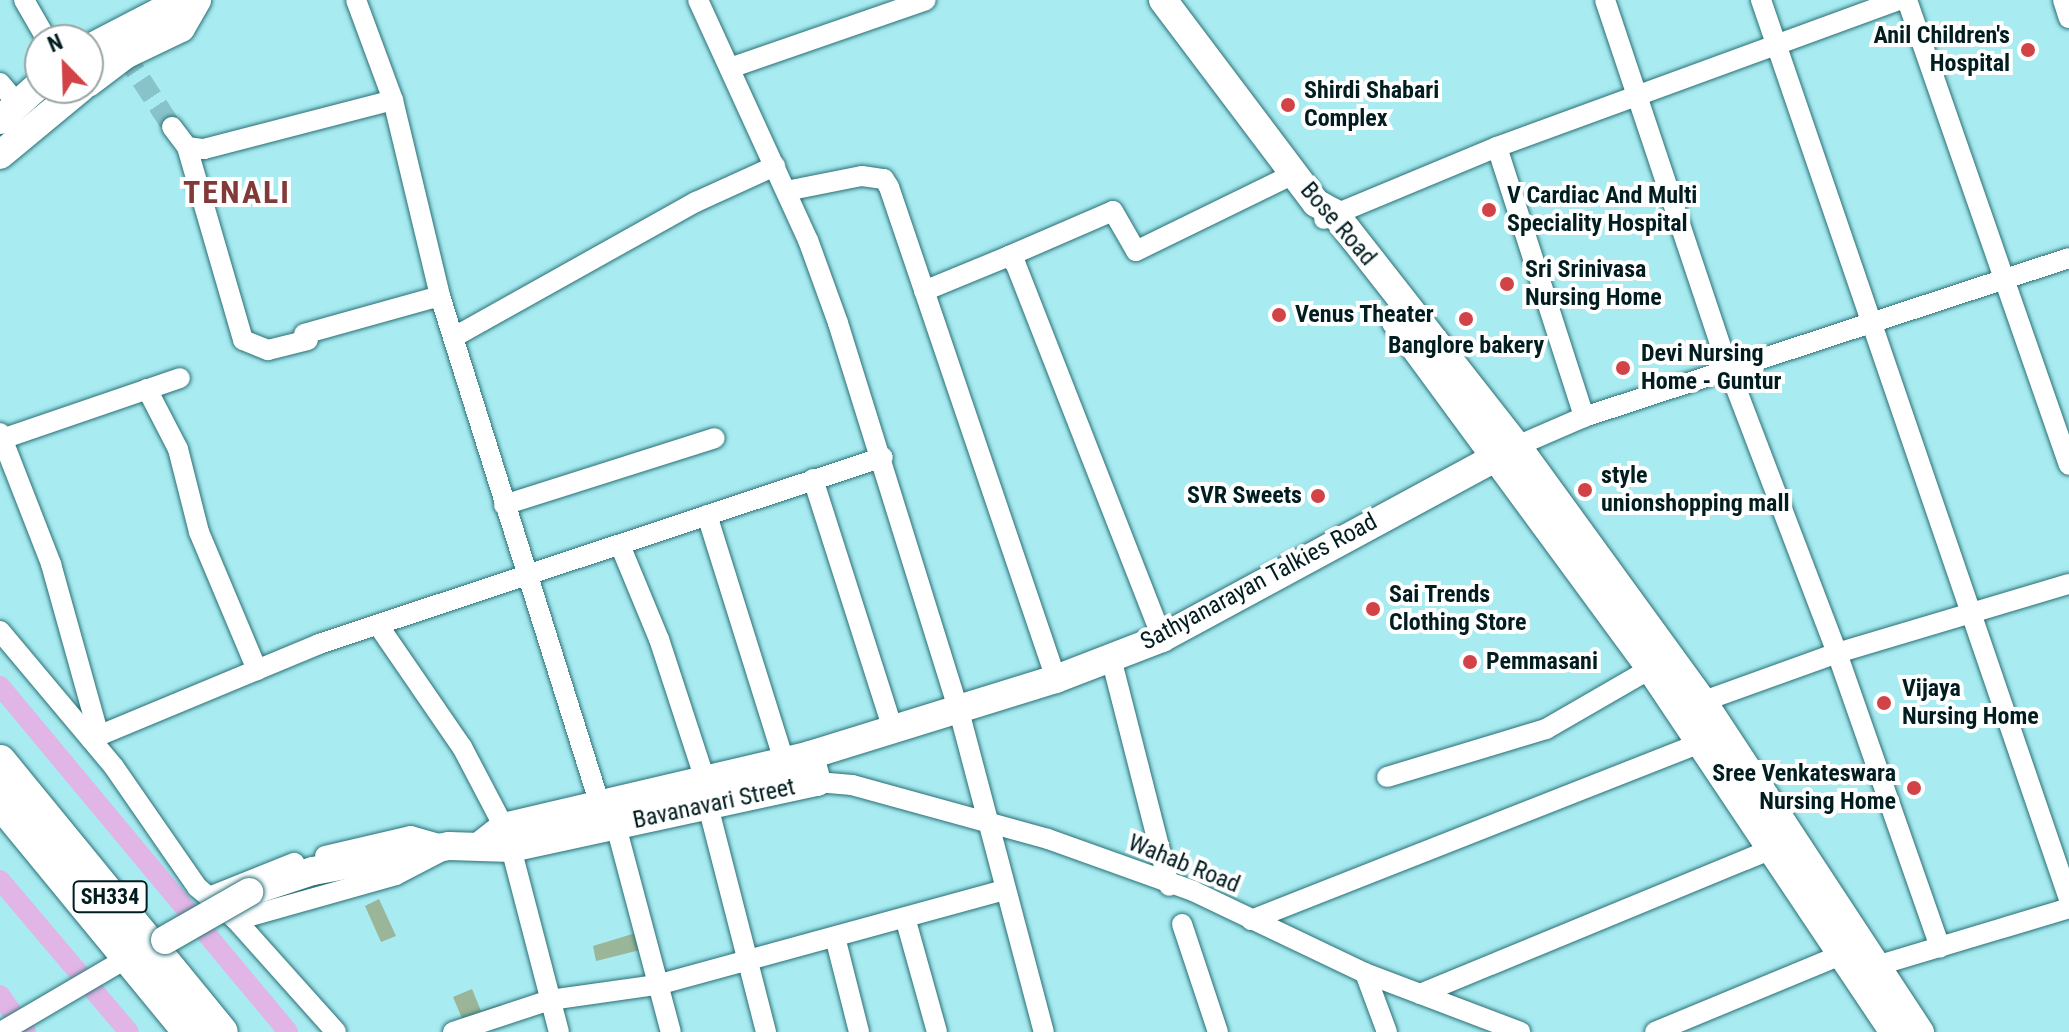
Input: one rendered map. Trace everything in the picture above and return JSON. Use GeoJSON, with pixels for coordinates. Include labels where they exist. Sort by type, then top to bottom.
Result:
{"type":"FeatureCollection","features":[{"type":"Feature","properties":{"kind":"main road"},"geometry":{"type":"LineString","coordinates":[[104,46],[181,28],[197,0]]}},
{"type":"Feature","properties":{"kind":"main road","name":"Bose Road"},"geometry":{"type":"LineString","coordinates":[[1163,0],[1506,451],[1690,706]]}},
{"type":"Feature","properties":{"kind":"main road"},"geometry":{"type":"LineString","coordinates":[[104,63],[119,44],[171,2]]}},
{"type":"Feature","properties":{"kind":"main road"},"geometry":{"type":"LineString","coordinates":[[6,102],[24,92]]}},
{"type":"Feature","properties":{"kind":"main road"},"geometry":{"type":"LineString","coordinates":[[0,155],[62,104]]}},
{"type":"Feature","properties":{"kind":"main road","name":"Sathyanarayan Talkies Road"},"geometry":{"type":"LineString","coordinates":[[797,758],[959,711],[1056,679],[1162,638],[1506,451]]}},
{"type":"Feature","properties":{"kind":"main road"},"geometry":{"type":"LineString","coordinates":[[1690,706],[1700,743],[1771,849],[1920,1032]]}},
{"type":"Feature","properties":{"kind":"main road"},"geometry":{"type":"LineString","coordinates":[[1690,706],[1859,960],[1894,1032]]}},
{"type":"Feature","properties":{"kind":"main road","name":"Bavanavari Street"},"geometry":{"type":"LineString","coordinates":[[706,793],[797,758],[817,782]]}},
{"type":"Feature","properties":{"kind":"main road","name":"SH334"},"geometry":{"type":"LineString","coordinates":[[0,761],[138,954],[189,1032]]}},
{"type":"Feature","properties":{"kind":"main road","name":"Bavanavari Street"},"geometry":{"type":"LineString","coordinates":[[138,954],[249,892],[313,871],[499,840],[706,793],[817,782]]}},
{"type":"Feature","properties":{"kind":"main road","name":"SH334"},"geometry":{"type":"LineString","coordinates":[[0,802],[138,954],[222,1032]]}},
{"type":"Feature","properties":{"kind":"street"},"geometry":{"type":"LineString","coordinates":[[24,0],[38,24]]}},
{"type":"Feature","properties":{"kind":"street"},"geometry":{"type":"LineString","coordinates":[[356,0],[393,100],[440,296],[527,577],[608,815],[671,1032]]}},
{"type":"Feature","properties":{"kind":"street"},"geometry":{"type":"LineString","coordinates":[[698,0],[786,191],[883,457],[959,711],[1044,1032]]}},
{"type":"Feature","properties":{"kind":"street"},"geometry":{"type":"LineString","coordinates":[[730,68],[926,0]]}},
{"type":"Feature","properties":{"kind":"street"},"geometry":{"type":"LineString","coordinates":[[1605,0],[1729,370],[1837,653],[1940,947]]}},
{"type":"Feature","properties":{"kind":"street"},"geometry":{"type":"LineString","coordinates":[[1761,0],[1875,322],[2069,899]]}},
{"type":"Feature","properties":{"kind":"street"},"geometry":{"type":"LineString","coordinates":[[1324,212],[1898,0]]}},
{"type":"Feature","properties":{"kind":"street"},"geometry":{"type":"LineString","coordinates":[[1907,0],[2069,465]]}},
{"type":"Feature","properties":{"kind":"street"},"geometry":{"type":"LineString","coordinates":[[2063,0],[2069,18]]}},
{"type":"Feature","properties":{"kind":"street"},"geometry":{"type":"LineString","coordinates":[[187,147],[204,149],[393,100]]}},
{"type":"Feature","properties":{"kind":"street"},"geometry":{"type":"LineString","coordinates":[[172,127],[187,147],[243,340],[268,350],[440,296]]}},
{"type":"Feature","properties":{"kind":"street"},"geometry":{"type":"LineString","coordinates":[[1497,147],[1584,417]]}},
{"type":"Feature","properties":{"kind":"street"},"geometry":{"type":"LineString","coordinates":[[454,337],[696,202],[775,166]]}},
{"type":"Feature","properties":{"kind":"street"},"geometry":{"type":"LineString","coordinates":[[924,291],[1113,211],[1136,251],[1294,174]]}},
{"type":"Feature","properties":{"kind":"street"},"geometry":{"type":"LineString","coordinates":[[786,191],[862,176],[884,179],[1056,679]]}},
{"type":"Feature","properties":{"kind":"street"},"geometry":{"type":"LineString","coordinates":[[1009,256],[1021,276],[1162,638]]}},
{"type":"Feature","properties":{"kind":"street"},"geometry":{"type":"LineString","coordinates":[[1506,451],[1584,417],[2069,258]]}},
{"type":"Feature","properties":{"kind":"street"},"geometry":{"type":"LineString","coordinates":[[95,737],[51,564],[1,436],[180,378]]}},
{"type":"Feature","properties":{"kind":"street"},"geometry":{"type":"LineString","coordinates":[[147,389],[178,449],[199,532],[257,670]]}},
{"type":"Feature","properties":{"kind":"street"},"geometry":{"type":"LineString","coordinates":[[504,505],[715,438]]}},
{"type":"Feature","properties":{"kind":"street"},"geometry":{"type":"LineString","coordinates":[[95,737],[257,670],[378,625],[883,457]]}},
{"type":"Feature","properties":{"kind":"street"},"geometry":{"type":"LineString","coordinates":[[813,479],[893,730]]}},
{"type":"Feature","properties":{"kind":"street"},"geometry":{"type":"LineString","coordinates":[[707,515],[797,758]]}},
{"type":"Feature","properties":{"kind":"street"},"geometry":{"type":"LineString","coordinates":[[620,545],[659,639],[706,793],[766,1032]]}},
{"type":"Feature","properties":{"kind":"street"},"geometry":{"type":"LineString","coordinates":[[1690,706],[1837,653],[2069,584]]}},
{"type":"Feature","properties":{"kind":"street"},"geometry":{"type":"LineString","coordinates":[[378,625],[462,747],[499,840],[559,1032]]}},
{"type":"Feature","properties":{"kind":"street"},"geometry":{"type":"LineString","coordinates":[[0,631],[95,737],[209,897],[236,920],[336,1032]]}},
{"type":"Feature","properties":{"kind":"street"},"geometry":{"type":"LineString","coordinates":[[1111,658],[1169,886]]}},
{"type":"Feature","properties":{"kind":"street"},"geometry":{"type":"LineString","coordinates":[[1387,777],[1546,729],[1660,663]]}},
{"type":"Feature","properties":{"kind":"street"},"geometry":{"type":"LineString","coordinates":[[1251,920],[1700,743]]}},
{"type":"Feature","properties":{"kind":"street","name":"Wahab Road"},"geometry":{"type":"LineString","coordinates":[[817,782],[852,785],[1048,839],[1169,886],[1193,891],[1365,973],[1520,1032]]}},
{"type":"Feature","properties":{"kind":"street"},"geometry":{"type":"LineString","coordinates":[[209,897],[259,874],[411,836],[449,846]]}},
{"type":"Feature","properties":{"kind":"street"},"geometry":{"type":"LineString","coordinates":[[236,920],[406,871],[449,846]]}},
{"type":"Feature","properties":{"kind":"street"},"geometry":{"type":"LineString","coordinates":[[1420,994],[1771,849]]}},
{"type":"Feature","properties":{"kind":"street"},"geometry":{"type":"LineString","coordinates":[[453,1032],[550,1000],[657,985],[749,958],[906,921],[1005,890]]}},
{"type":"Feature","properties":{"kind":"street"},"geometry":{"type":"LineString","coordinates":[[1655,1032],[1859,960],[1940,947],[2069,908]]}},
{"type":"Feature","properties":{"kind":"street"},"geometry":{"type":"LineString","coordinates":[[906,921],[937,1032]]}},
{"type":"Feature","properties":{"kind":"street"},"geometry":{"type":"LineString","coordinates":[[1182,924],[1218,1032]]}},
{"type":"Feature","properties":{"kind":"street"},"geometry":{"type":"LineString","coordinates":[[835,937],[859,1032]]}},
{"type":"Feature","properties":{"kind":"street"},"geometry":{"type":"LineString","coordinates":[[1,1032],[138,954]]}},
{"type":"Feature","properties":{"kind":"street"},"geometry":{"type":"LineString","coordinates":[[1365,973],[1387,1032]]}},
{"type":"Feature","properties":{"kind":"green space"},"geometry":{"type":"Polygon","coordinates":[[[379,899],[396,936],[381,942],[365,906],[379,899]]]}},
{"type":"Feature","properties":{"kind":"green space"},"geometry":{"type":"Polygon","coordinates":[[[639,932],[644,949],[596,961],[593,946],[639,932]]]}},
{"type":"Feature","properties":{"kind":"green space"},"geometry":{"type":"Polygon","coordinates":[[[472,989],[481,1011],[501,1004],[504,1011],[464,1023],[453,997],[472,989]]]}},
{"type":"Feature","properties":{"kind":"waterway"},"geometry":{"type":"LineString","coordinates":[[0,686],[288,1032]]}},
{"type":"Feature","properties":{"kind":"waterway"},"geometry":{"type":"LineString","coordinates":[[0,880],[129,1032]]}},
{"type":"Feature","properties":{"kind":"waterway"},"geometry":{"type":"LineString","coordinates":[[0,995],[26,1032]]}},
{"type":"Feature","properties":{"kind":"tunnel"},"geometry":{"type":"LineString","coordinates":[[125,55],[172,127]]}},
{"type":"Feature","properties":{"kind":"place","name":"Anil Children's Hospital"},"geometry":{"type":"Point","coordinates":[2028,50]}},
{"type":"Feature","properties":{"kind":"place","name":"Shirdi Shabari Complex"},"geometry":{"type":"Point","coordinates":[1288,105]}},
{"type":"Feature","properties":{"kind":"place","name":"V Cardiac And Multi Speciality Hospital"},"geometry":{"type":"Point","coordinates":[1489,210]}},
{"type":"Feature","properties":{"kind":"place","name":"Sri Srinivasa Nursing Home"},"geometry":{"type":"Point","coordinates":[1507,284]}},
{"type":"Feature","properties":{"kind":"place","name":"Venus Theater"},"geometry":{"type":"Point","coordinates":[1279,315]}},
{"type":"Feature","properties":{"kind":"place","name":"Banglore bakery"},"geometry":{"type":"Point","coordinates":[1466,319]}},
{"type":"Feature","properties":{"kind":"place","name":"Devi Nursing Home - Guntur"},"geometry":{"type":"Point","coordinates":[1623,368]}},
{"type":"Feature","properties":{"kind":"place","name":"style unionshopping mall"},"geometry":{"type":"Point","coordinates":[1585,490]}},
{"type":"Feature","properties":{"kind":"place","name":"SVR Sweets"},"geometry":{"type":"Point","coordinates":[1318,496]}},
{"type":"Feature","properties":{"kind":"place","name":"Sai Trends Clothing Store"},"geometry":{"type":"Point","coordinates":[1373,609]}},
{"type":"Feature","properties":{"kind":"place","name":"Pemmasani"},"geometry":{"type":"Point","coordinates":[1470,662]}},
{"type":"Feature","properties":{"kind":"place","name":"Vijaya Nursing Home"},"geometry":{"type":"Point","coordinates":[1884,703]}},
{"type":"Feature","properties":{"kind":"place","name":"Sree Venkateswara Nursing Home"},"geometry":{"type":"Point","coordinates":[1914,788]}},
{"type":"Feature","properties":{"kind":"district","name":"TENALI"},"geometry":{"type":"Point","coordinates":[237,192]}}]}
